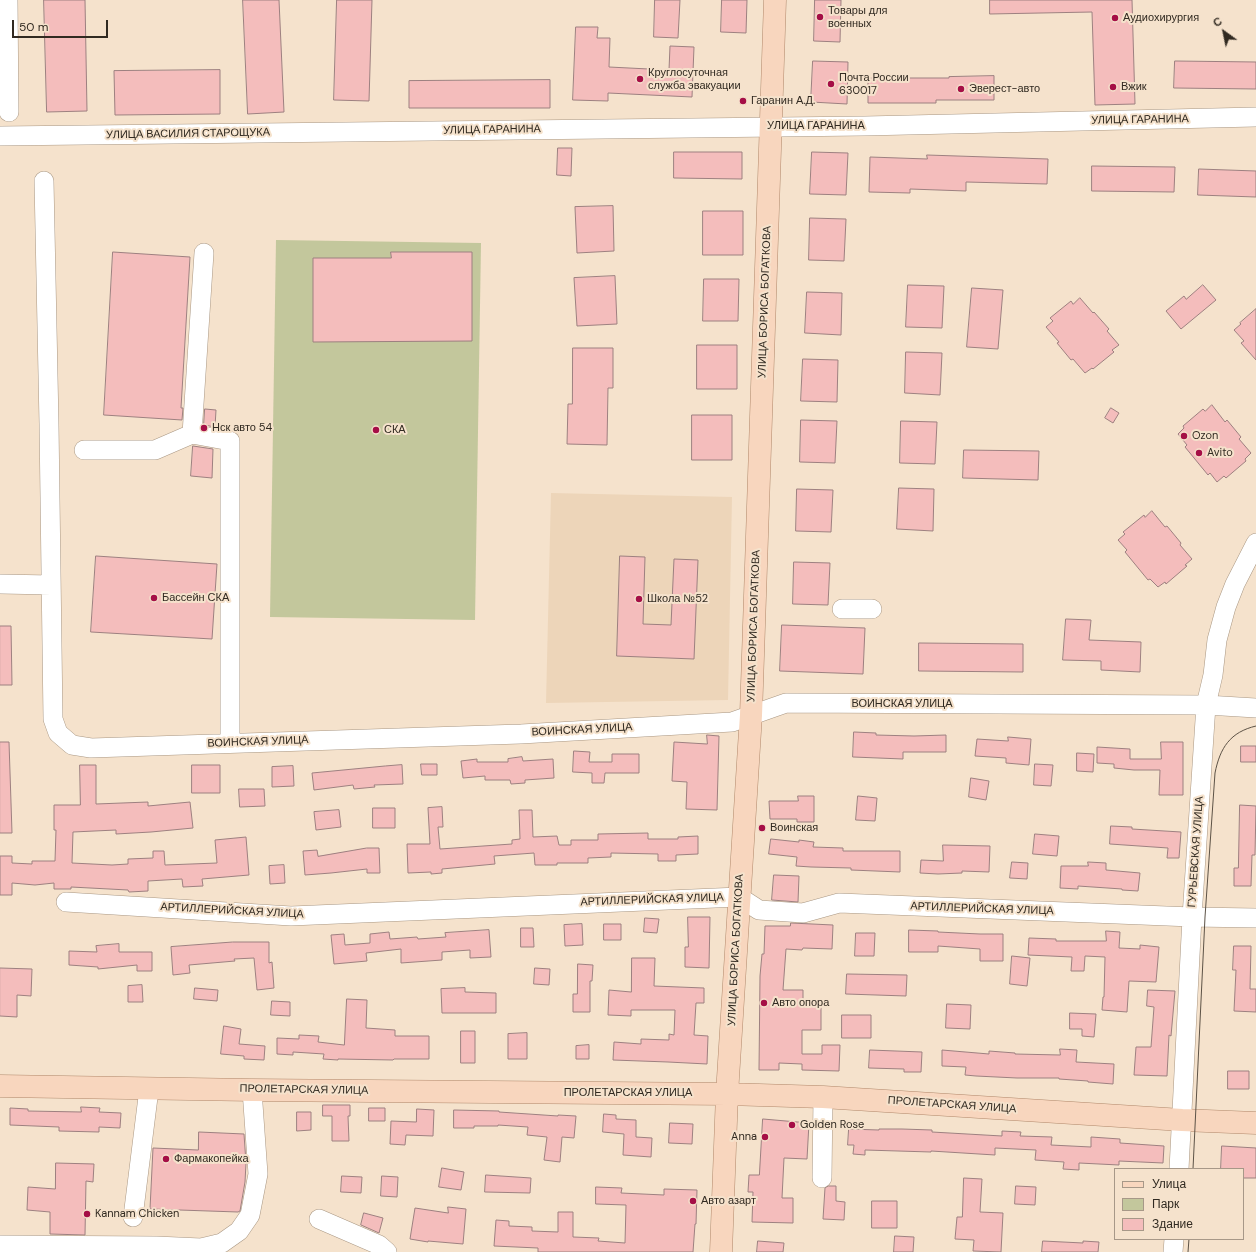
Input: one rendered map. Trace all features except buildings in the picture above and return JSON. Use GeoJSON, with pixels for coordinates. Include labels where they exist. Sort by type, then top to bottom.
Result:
{"type":"FeatureCollection","features":[{"type":"Feature","properties":{"kind":"main road","name":"УЛИЦА БОРИСА БОГАТКОВА"},"geometry":{"type":"LineString","coordinates":[[720,1252],[727,1094],[751,715],[775,0]]}},
{"type":"Feature","properties":{"kind":"main road","name":"ПРОЛЕТАРСКАЯ УЛИЦА"},"geometry":{"type":"LineString","coordinates":[[0,1086],[149,1089],[727,1094],[823,1097],[1182,1120],[1256,1123]]}},
{"type":"Feature","properties":{"kind":"street"},"geometry":{"type":"LineString","coordinates":[[8,0],[9,112]]}},
{"type":"Feature","properties":{"kind":"street","name":"УЛИЦА ГАРАНИНА"},"geometry":{"type":"LineString","coordinates":[[376,131],[873,126],[1256,117]]}},
{"type":"Feature","properties":{"kind":"street","name":"УЛИЦА ВАСИЛИЯ СТАРОЩУКА"},"geometry":{"type":"LineString","coordinates":[[0,136],[376,131]]}},
{"type":"Feature","properties":{"kind":"street","name":"ВОИНСКАЯ УЛИЦА"},"geometry":{"type":"LineString","coordinates":[[44,181],[53,719],[58,733],[72,745],[91,748],[520,734],[732,722],[786,703],[1206,705],[1256,708]]}},
{"type":"Feature","properties":{"kind":"street"},"geometry":{"type":"LineString","coordinates":[[192,434],[204,253]]}},
{"type":"Feature","properties":{"kind":"street"},"geometry":{"type":"LineString","coordinates":[[84,450],[155,450],[192,434],[230,441],[230,743]]}},
{"type":"Feature","properties":{"kind":"street","name":"ГУРЬЕВСКАЯ УЛИЦА"},"geometry":{"type":"LineString","coordinates":[[1178,1168],[1182,1120],[1192,917],[1206,705],[1213,675],[1217,640],[1226,607],[1235,584],[1256,544]]}},
{"type":"Feature","properties":{"kind":"street"},"geometry":{"type":"LineString","coordinates":[[0,584],[51,585]]}},
{"type":"Feature","properties":{"kind":"street"},"geometry":{"type":"LineString","coordinates":[[842,609],[872,609]]}},
{"type":"Feature","properties":{"kind":"street","name":"АРТИЛЛЕРИЙСКАЯ УЛИЦА"},"geometry":{"type":"LineString","coordinates":[[66,902],[291,916],[739,897],[759,910],[803,913],[839,903],[1192,917],[1256,918]]}},
{"type":"Feature","properties":{"kind":"street"},"geometry":{"type":"LineString","coordinates":[[133,1217],[149,1089]]}},
{"type":"Feature","properties":{"kind":"street"},"geometry":{"type":"LineString","coordinates":[[0,1245],[161,1249],[201,1248],[222,1243],[239,1231],[250,1215],[258,1174],[252,1090]]}},
{"type":"Feature","properties":{"kind":"street"},"geometry":{"type":"LineString","coordinates":[[822,1178],[823,1097]]}},
{"type":"Feature","properties":{"kind":"street"},"geometry":{"type":"LineString","coordinates":[[319,1219],[379,1246],[387,1252]]}},
{"type":"Feature","properties":{"kind":"street"},"geometry":{"type":"LineString","coordinates":[[1173,1252],[1174,1240]]}},
{"type":"Feature","properties":{"kind":"shaded area","name":"Школа №52"},"geometry":{"type":"Polygon","coordinates":[[[551,493],[732,497],[728,700],[546,703],[551,493]]]}},
{"type":"Feature","properties":{"kind":"green space","name":"СКА"},"geometry":{"type":"Polygon","coordinates":[[[276,240],[481,243],[475,620],[270,617],[276,240]]]}},
{"type":"Feature","properties":{"kind":"tram line"},"geometry":{"type":"LineString","coordinates":[[1193,1168],[1205,917],[1215,773],[1220,756],[1228,742],[1239,732],[1256,726]]}},
{"type":"Feature","properties":{"kind":"tram line"},"geometry":{"type":"LineString","coordinates":[[1188,1252],[1189,1240]]}},
{"type":"Feature","properties":{"kind":"place","name":"Товары для военных"},"geometry":{"type":"Point","coordinates":[820,17]}},
{"type":"Feature","properties":{"kind":"place","name":"Аудиохирургия"},"geometry":{"type":"Point","coordinates":[1115,18]}},
{"type":"Feature","properties":{"kind":"place","name":"Круглосуточная служба эвакуации"},"geometry":{"type":"Point","coordinates":[640,79]}},
{"type":"Feature","properties":{"kind":"place","name":"Почта России 630017"},"geometry":{"type":"Point","coordinates":[831,84]}},
{"type":"Feature","properties":{"kind":"place","name":"Вжик"},"geometry":{"type":"Point","coordinates":[1113,87]}},
{"type":"Feature","properties":{"kind":"place","name":"Эверест-авто"},"geometry":{"type":"Point","coordinates":[961,89]}},
{"type":"Feature","properties":{"kind":"place","name":"Гаранин А.Д."},"geometry":{"type":"Point","coordinates":[743,101]}},
{"type":"Feature","properties":{"kind":"place","name":"Нск авто 54"},"geometry":{"type":"Point","coordinates":[204,428]}},
{"type":"Feature","properties":{"kind":"place","name":"СКА"},"geometry":{"type":"Point","coordinates":[376,430]}},
{"type":"Feature","properties":{"kind":"place","name":"Ozon"},"geometry":{"type":"Point","coordinates":[1184,436]}},
{"type":"Feature","properties":{"kind":"place","name":"Avito"},"geometry":{"type":"Point","coordinates":[1199,453]}},
{"type":"Feature","properties":{"kind":"place","name":"Бассейн СКА"},"geometry":{"type":"Point","coordinates":[154,598]}},
{"type":"Feature","properties":{"kind":"place","name":"Школа №52"},"geometry":{"type":"Point","coordinates":[639,599]}},
{"type":"Feature","properties":{"kind":"place","name":"Воинская"},"geometry":{"type":"Point","coordinates":[762,828]}},
{"type":"Feature","properties":{"kind":"place","name":"Авто опора"},"geometry":{"type":"Point","coordinates":[764,1003]}},
{"type":"Feature","properties":{"kind":"place","name":"Golden Rose"},"geometry":{"type":"Point","coordinates":[792,1125]}},
{"type":"Feature","properties":{"kind":"place","name":"Anna"},"geometry":{"type":"Point","coordinates":[765,1137]}},
{"type":"Feature","properties":{"kind":"place","name":"Фармакопейка"},"geometry":{"type":"Point","coordinates":[166,1159]}},
{"type":"Feature","properties":{"kind":"place","name":"Авто азарт"},"geometry":{"type":"Point","coordinates":[693,1201]}},
{"type":"Feature","properties":{"kind":"place","name":"Kannam Chicken"},"geometry":{"type":"Point","coordinates":[87,1214]}}]}
